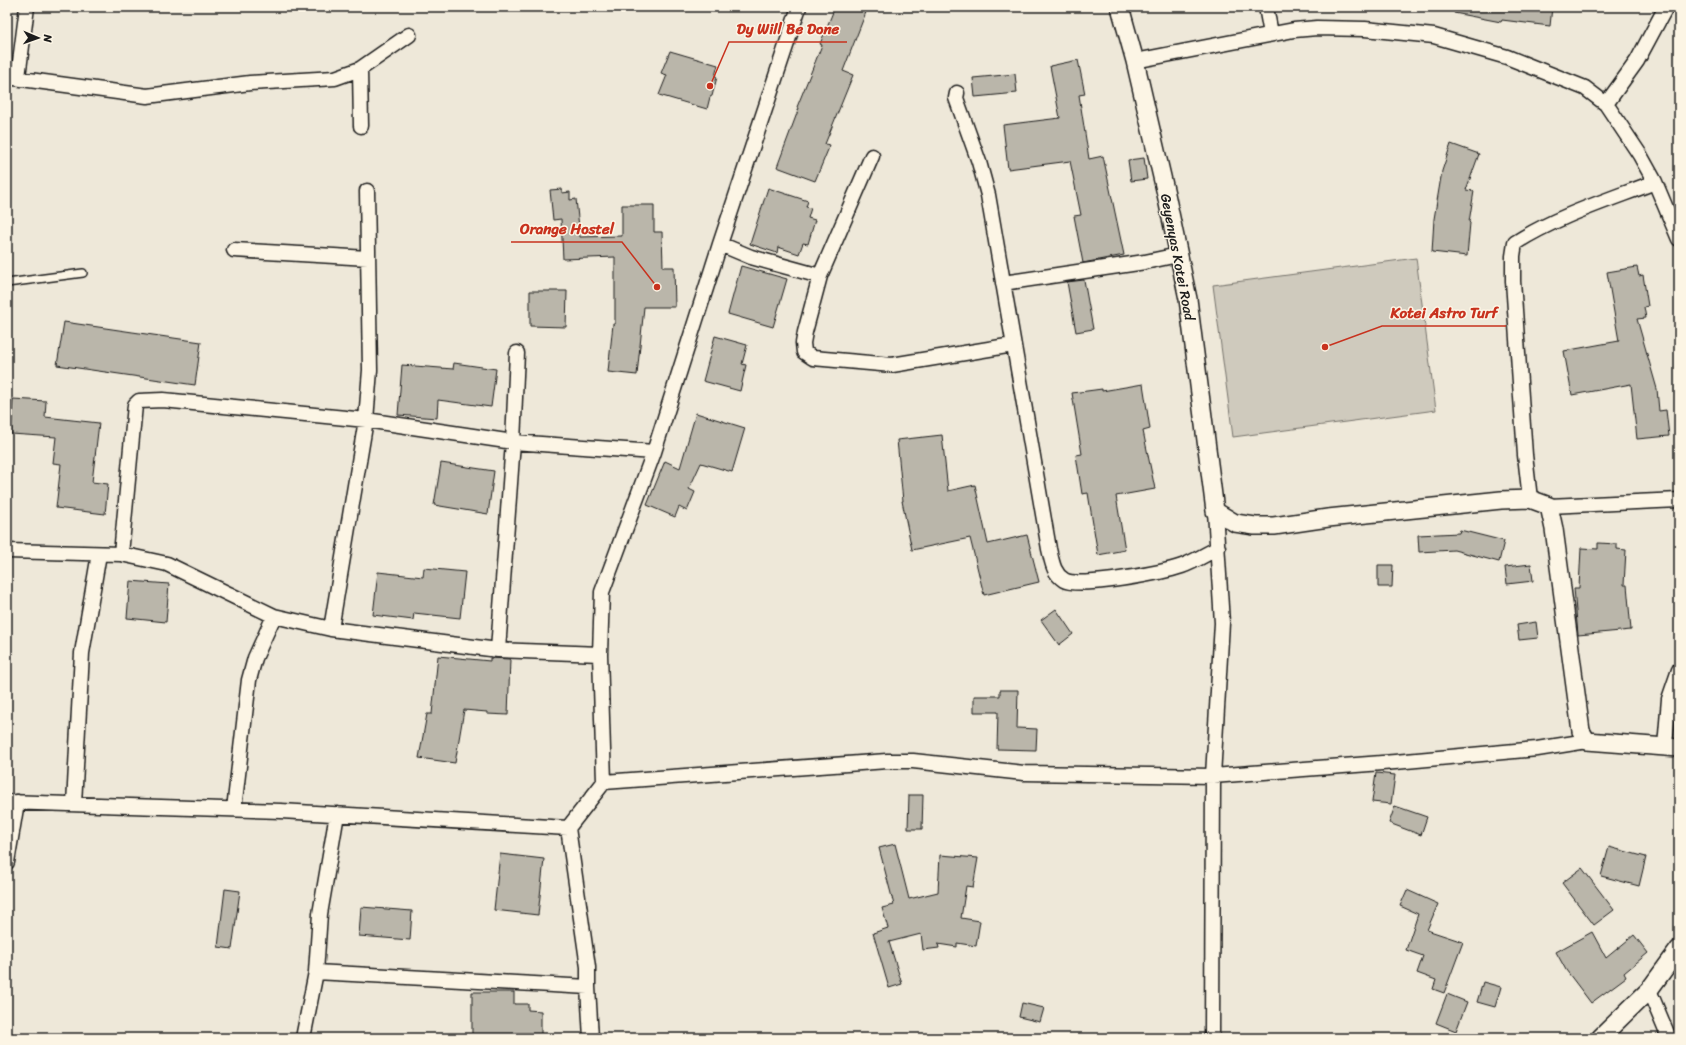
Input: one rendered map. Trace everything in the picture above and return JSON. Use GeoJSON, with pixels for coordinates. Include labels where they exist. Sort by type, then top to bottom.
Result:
{"type":"FeatureCollection","features":[{"type":"Feature","properties":{"kind":"street"},"geometry":{"type":"LineString","coordinates":[[28,7],[12,77],[147,96],[250,82],[335,78],[360,69],[409,35]]}},
{"type":"Feature","properties":{"kind":"street"},"geometry":{"type":"LineString","coordinates":[[591,1038],[588,967],[568,828],[604,782],[600,654],[602,592],[654,452],[720,244],[799,7]]}},
{"type":"Feature","properties":{"kind":"street","name":"Geyenyas Kotei Road"},"geometry":{"type":"LineString","coordinates":[[1120,7],[1135,60],[1166,194],[1188,300],[1215,511]]}},
{"type":"Feature","properties":{"kind":"street"},"geometry":{"type":"LineString","coordinates":[[1266,7],[1271,34]]}},
{"type":"Feature","properties":{"kind":"street"},"geometry":{"type":"LineString","coordinates":[[1606,104],[1637,61],[1666,7]]}},
{"type":"Feature","properties":{"kind":"street"},"geometry":{"type":"LineString","coordinates":[[1135,60],[1294,30],[1338,29],[1365,29],[1434,36],[1507,58],[1585,88],[1606,104],[1640,155],[1655,182],[1679,239]]}},
{"type":"Feature","properties":{"kind":"street"},"geometry":{"type":"LineString","coordinates":[[360,69],[361,126]]}},
{"type":"Feature","properties":{"kind":"street"},"geometry":{"type":"LineString","coordinates":[[957,93],[956,98],[979,162],[988,195],[1049,549],[1055,573],[1066,581],[1079,583],[1132,577],[1183,566],[1218,548]]}},
{"type":"Feature","properties":{"kind":"street"},"geometry":{"type":"LineString","coordinates":[[872,156],[820,276],[803,343],[804,352],[813,358],[892,365],[1013,345]]}},
{"type":"Feature","properties":{"kind":"street"},"geometry":{"type":"LineString","coordinates":[[1530,500],[1525,455],[1513,281],[1513,256],[1515,243],[1530,233],[1562,219],[1655,182]]}},
{"type":"Feature","properties":{"kind":"street"},"geometry":{"type":"LineString","coordinates":[[331,629],[366,420],[370,370],[367,191]]}},
{"type":"Feature","properties":{"kind":"street"},"geometry":{"type":"LineString","coordinates":[[720,244],[751,257],[820,276]]}},
{"type":"Feature","properties":{"kind":"street"},"geometry":{"type":"LineString","coordinates":[[234,250],[368,258]]}},
{"type":"Feature","properties":{"kind":"street"},"geometry":{"type":"LineString","coordinates":[[1003,283],[1145,262],[1178,255]]}},
{"type":"Feature","properties":{"kind":"street"},"geometry":{"type":"LineString","coordinates":[[498,650],[513,442],[517,353]]}},
{"type":"Feature","properties":{"kind":"street"},"geometry":{"type":"LineString","coordinates":[[122,554],[135,405],[139,401],[163,400],[366,420],[513,442],[654,452]]}},
{"type":"Feature","properties":{"kind":"street"},"geometry":{"type":"LineString","coordinates":[[1215,511],[1235,523],[1255,526],[1274,526],[1328,518],[1501,500],[1530,500],[1549,506],[1679,500]]}},
{"type":"Feature","properties":{"kind":"street"},"geometry":{"type":"LineString","coordinates":[[1549,506],[1554,529],[1577,707],[1581,731],[1587,741]]}},
{"type":"Feature","properties":{"kind":"street"},"geometry":{"type":"LineString","coordinates":[[1212,1038],[1213,776],[1222,622],[1215,511]]}},
{"type":"Feature","properties":{"kind":"street"},"geometry":{"type":"LineString","coordinates":[[7,551],[122,554],[167,564],[274,616],[331,629],[498,650],[600,654]]}},
{"type":"Feature","properties":{"kind":"street"},"geometry":{"type":"LineString","coordinates":[[74,804],[82,653],[99,554]]}},
{"type":"Feature","properties":{"kind":"street"},"geometry":{"type":"LineString","coordinates":[[234,809],[249,680],[255,658],[274,616]]}},
{"type":"Feature","properties":{"kind":"street"},"geometry":{"type":"LineString","coordinates":[[604,782],[887,761],[913,761],[1024,773],[1213,776],[1537,749],[1587,741],[1672,747],[1669,699],[1679,670]]}},
{"type":"Feature","properties":{"kind":"street"},"geometry":{"type":"LineString","coordinates":[[7,862],[12,802],[234,809],[568,828]]}},
{"type":"Feature","properties":{"kind":"street"},"geometry":{"type":"LineString","coordinates":[[303,1038],[316,972],[320,914],[337,814]]}},
{"type":"Feature","properties":{"kind":"street"},"geometry":{"type":"LineString","coordinates":[[1600,1038],[1649,990],[1679,949]]}},
{"type":"Feature","properties":{"kind":"street"},"geometry":{"type":"LineString","coordinates":[[316,972],[588,987]]}},
{"type":"Feature","properties":{"kind":"street"},"geometry":{"type":"LineString","coordinates":[[1649,990],[1669,1038]]}},
{"type":"Feature","properties":{"kind":"lane"},"geometry":{"type":"LineString","coordinates":[[7,283],[83,273]]}},
{"type":"Feature","properties":{"kind":"shaded area"},"geometry":{"type":"Polygon","coordinates":[[[1416,258],[1436,410],[1233,437],[1213,285],[1416,258]]]}},
{"type":"Feature","properties":{"kind":"building"},"geometry":{"type":"Polygon","coordinates":[[[835,7],[868,7],[843,71],[853,75],[825,144],[830,145],[815,181],[777,167],[799,108],[797,107],[822,45],[820,44],[835,7]]]}},
{"type":"Feature","properties":{"kind":"building"},"geometry":{"type":"Polygon","coordinates":[[[1455,7],[1552,7],[1550,26],[1502,20],[1501,22],[1454,13],[1455,7]]]}},
{"type":"Feature","properties":{"kind":"building"},"geometry":{"type":"Polygon","coordinates":[[[670,51],[718,65],[715,76],[717,77],[707,109],[659,95],[667,75],[661,73],[670,51]]]}},
{"type":"Feature","properties":{"kind":"building"},"geometry":{"type":"Polygon","coordinates":[[[1078,60],[1085,94],[1079,95],[1089,159],[1103,156],[1124,255],[1083,263],[1074,216],[1081,215],[1070,161],[1008,169],[1003,125],[1060,118],[1050,66],[1078,60]]]}},
{"type":"Feature","properties":{"kind":"building"},"geometry":{"type":"Polygon","coordinates":[[[1015,74],[1017,93],[975,97],[973,78],[1015,74]]]}},
{"type":"Feature","properties":{"kind":"building"},"geometry":{"type":"Polygon","coordinates":[[[1451,144],[1479,154],[1466,190],[1474,191],[1469,222],[1467,256],[1432,252],[1434,219],[1442,171],[1451,144]]]}},
{"type":"Feature","properties":{"kind":"building"},"geometry":{"type":"Polygon","coordinates":[[[1144,158],[1147,179],[1131,181],[1128,160],[1144,158]]]}},
{"type":"Feature","properties":{"kind":"building"},"geometry":{"type":"Polygon","coordinates":[[[768,188],[808,201],[806,207],[811,208],[808,218],[815,220],[808,244],[803,243],[799,254],[778,247],[777,253],[750,244],[768,188]]]}},
{"type":"Feature","properties":{"kind":"building"},"geometry":{"type":"Polygon","coordinates":[[[562,189],[562,193],[570,192],[570,200],[576,199],[580,237],[622,236],[622,205],[654,205],[654,232],[662,232],[663,267],[674,267],[675,307],[644,307],[637,375],[608,372],[613,324],[615,324],[615,257],[563,259],[561,219],[553,220],[550,190],[562,189]]]}},
{"type":"Feature","properties":{"kind":"building"},"geometry":{"type":"Polygon","coordinates":[[[741,266],[787,279],[773,327],[728,314],[741,266]]]}},
{"type":"Feature","properties":{"kind":"building"},"geometry":{"type":"Polygon","coordinates":[[[1637,267],[1639,276],[1643,275],[1648,306],[1644,307],[1646,318],[1637,319],[1657,389],[1659,411],[1666,410],[1669,436],[1637,439],[1631,384],[1572,395],[1564,351],[1619,341],[1607,272],[1637,267]]]}},
{"type":"Feature","properties":{"kind":"building"},"geometry":{"type":"Polygon","coordinates":[[[1084,280],[1093,329],[1076,332],[1067,282],[1084,280]]]}},
{"type":"Feature","properties":{"kind":"building"},"geometry":{"type":"Polygon","coordinates":[[[530,291],[567,291],[566,327],[530,326],[530,291]]]}},
{"type":"Feature","properties":{"kind":"building"},"geometry":{"type":"Polygon","coordinates":[[[64,322],[201,342],[195,385],[57,365],[64,322]]]}},
{"type":"Feature","properties":{"kind":"building"},"geometry":{"type":"Polygon","coordinates":[[[715,336],[747,345],[742,364],[746,365],[740,391],[703,381],[715,336]]]}},
{"type":"Feature","properties":{"kind":"building"},"geometry":{"type":"Polygon","coordinates":[[[454,363],[496,369],[491,407],[438,400],[437,418],[398,415],[402,365],[453,369],[454,363]]]}},
{"type":"Feature","properties":{"kind":"building"},"geometry":{"type":"Polygon","coordinates":[[[1143,384],[1150,429],[1143,431],[1155,489],[1116,496],[1125,550],[1098,555],[1088,493],[1082,494],[1076,455],[1082,454],[1072,393],[1102,389],[1102,391],[1143,384]]]}},
{"type":"Feature","properties":{"kind":"building"},"geometry":{"type":"Polygon","coordinates":[[[13,399],[46,401],[45,417],[99,423],[92,482],[108,484],[105,514],[56,508],[61,464],[53,463],[56,437],[11,434],[13,399]]]}},
{"type":"Feature","properties":{"kind":"building"},"geometry":{"type":"Polygon","coordinates":[[[696,413],[745,428],[732,472],[701,463],[689,489],[695,492],[687,511],[679,507],[675,517],[647,505],[665,461],[680,468],[696,413]]]}},
{"type":"Feature","properties":{"kind":"building"},"geometry":{"type":"Polygon","coordinates":[[[942,435],[948,491],[975,485],[988,544],[1027,535],[1039,582],[984,595],[970,538],[912,550],[902,501],[897,440],[942,435]]]}},
{"type":"Feature","properties":{"kind":"building"},"geometry":{"type":"Polygon","coordinates":[[[441,463],[494,471],[488,514],[434,505],[441,463]]]}},
{"type":"Feature","properties":{"kind":"building"},"geometry":{"type":"Polygon","coordinates":[[[1460,530],[1504,541],[1499,562],[1454,550],[1419,552],[1418,535],[1459,533],[1460,530]]]}},
{"type":"Feature","properties":{"kind":"building"},"geometry":{"type":"Polygon","coordinates":[[[1598,543],[1617,544],[1617,549],[1626,550],[1624,585],[1627,585],[1631,630],[1578,635],[1574,588],[1579,588],[1581,548],[1598,549],[1598,543]]]}},
{"type":"Feature","properties":{"kind":"building"},"geometry":{"type":"Polygon","coordinates":[[[1531,564],[1533,581],[1507,584],[1505,567],[1531,564]]]}},
{"type":"Feature","properties":{"kind":"building"},"geometry":{"type":"Polygon","coordinates":[[[1378,565],[1393,565],[1392,587],[1378,587],[1378,565]]]}},
{"type":"Feature","properties":{"kind":"building"},"geometry":{"type":"Polygon","coordinates":[[[424,568],[465,572],[460,618],[414,613],[413,620],[373,615],[378,572],[423,577],[424,568]]]}},
{"type":"Feature","properties":{"kind":"building"},"geometry":{"type":"Polygon","coordinates":[[[130,581],[169,584],[166,622],[127,618],[130,581]]]}},
{"type":"Feature","properties":{"kind":"building"},"geometry":{"type":"Polygon","coordinates":[[[1056,609],[1073,634],[1059,645],[1041,620],[1056,609]]]}},
{"type":"Feature","properties":{"kind":"building"},"geometry":{"type":"Polygon","coordinates":[[[1536,622],[1538,638],[1519,640],[1517,625],[1536,622]]]}},
{"type":"Feature","properties":{"kind":"building"},"geometry":{"type":"Polygon","coordinates":[[[438,656],[490,661],[490,658],[510,659],[508,715],[487,714],[487,712],[464,710],[455,763],[419,758],[427,714],[432,714],[438,656]]]}},
{"type":"Feature","properties":{"kind":"building"},"geometry":{"type":"Polygon","coordinates":[[[1000,690],[1018,690],[1017,728],[1037,729],[1036,750],[997,749],[998,712],[974,712],[974,696],[1000,696],[1000,690]]]}},
{"type":"Feature","properties":{"kind":"building"},"geometry":{"type":"Polygon","coordinates":[[[1376,773],[1395,775],[1391,804],[1372,802],[1376,773]]]}},
{"type":"Feature","properties":{"kind":"building"},"geometry":{"type":"Polygon","coordinates":[[[909,795],[923,795],[922,829],[908,829],[909,795]]]}},
{"type":"Feature","properties":{"kind":"building"},"geometry":{"type":"Polygon","coordinates":[[[1395,806],[1427,817],[1421,835],[1389,823],[1395,806]]]}},
{"type":"Feature","properties":{"kind":"building"},"geometry":{"type":"Polygon","coordinates":[[[895,844],[909,899],[938,892],[940,855],[978,858],[973,887],[966,886],[961,918],[980,921],[976,946],[957,943],[957,947],[938,944],[939,948],[923,950],[921,934],[889,942],[902,984],[889,988],[873,933],[888,928],[882,908],[894,905],[879,848],[895,844]]]}},
{"type":"Feature","properties":{"kind":"building"},"geometry":{"type":"Polygon","coordinates":[[[1609,847],[1646,857],[1639,886],[1601,876],[1609,847]]]}},
{"type":"Feature","properties":{"kind":"building"},"geometry":{"type":"Polygon","coordinates":[[[500,854],[544,859],[538,915],[494,910],[500,854]]]}},
{"type":"Feature","properties":{"kind":"building"},"geometry":{"type":"Polygon","coordinates":[[[1582,868],[1614,910],[1594,925],[1562,883],[1582,868]]]}},
{"type":"Feature","properties":{"kind":"building"},"geometry":{"type":"Polygon","coordinates":[[[225,889],[240,891],[232,949],[218,947],[225,889]]]}},
{"type":"Feature","properties":{"kind":"building"},"geometry":{"type":"Polygon","coordinates":[[[1407,890],[1438,904],[1427,930],[1463,942],[1444,993],[1433,989],[1436,980],[1417,973],[1423,956],[1406,950],[1418,914],[1400,906],[1407,890]]]}},
{"type":"Feature","properties":{"kind":"building"},"geometry":{"type":"Polygon","coordinates":[[[361,907],[412,911],[410,940],[359,936],[361,907]]]}},
{"type":"Feature","properties":{"kind":"building"},"geometry":{"type":"Polygon","coordinates":[[[1592,932],[1606,958],[1634,935],[1648,953],[1624,973],[1626,977],[1591,1003],[1566,970],[1556,952],[1592,932]]]}},
{"type":"Feature","properties":{"kind":"building"},"geometry":{"type":"Polygon","coordinates":[[[1483,982],[1501,987],[1495,1007],[1477,1002],[1483,982]]]}},
{"type":"Feature","properties":{"kind":"building"},"geometry":{"type":"Polygon","coordinates":[[[472,992],[514,992],[514,1004],[528,1004],[528,1010],[541,1011],[541,1038],[472,1038],[472,992]]]}},
{"type":"Feature","properties":{"kind":"building"},"geometry":{"type":"Polygon","coordinates":[[[1447,994],[1467,1002],[1456,1031],[1436,1023],[1447,994]]]}},
{"type":"Feature","properties":{"kind":"building"},"geometry":{"type":"Polygon","coordinates":[[[1022,1003],[1044,1008],[1040,1022],[1019,1017],[1022,1003]]]}},
{"type":"Feature","properties":{"kind":"place","name":"Dy Will Be Done"},"geometry":{"type":"Point","coordinates":[710,86]}},
{"type":"Feature","properties":{"kind":"place","name":"Orange Hostel"},"geometry":{"type":"Point","coordinates":[657,287]}},
{"type":"Feature","properties":{"kind":"place","name":"Kotei Astro Turf"},"geometry":{"type":"Point","coordinates":[1325,347]}}]}
